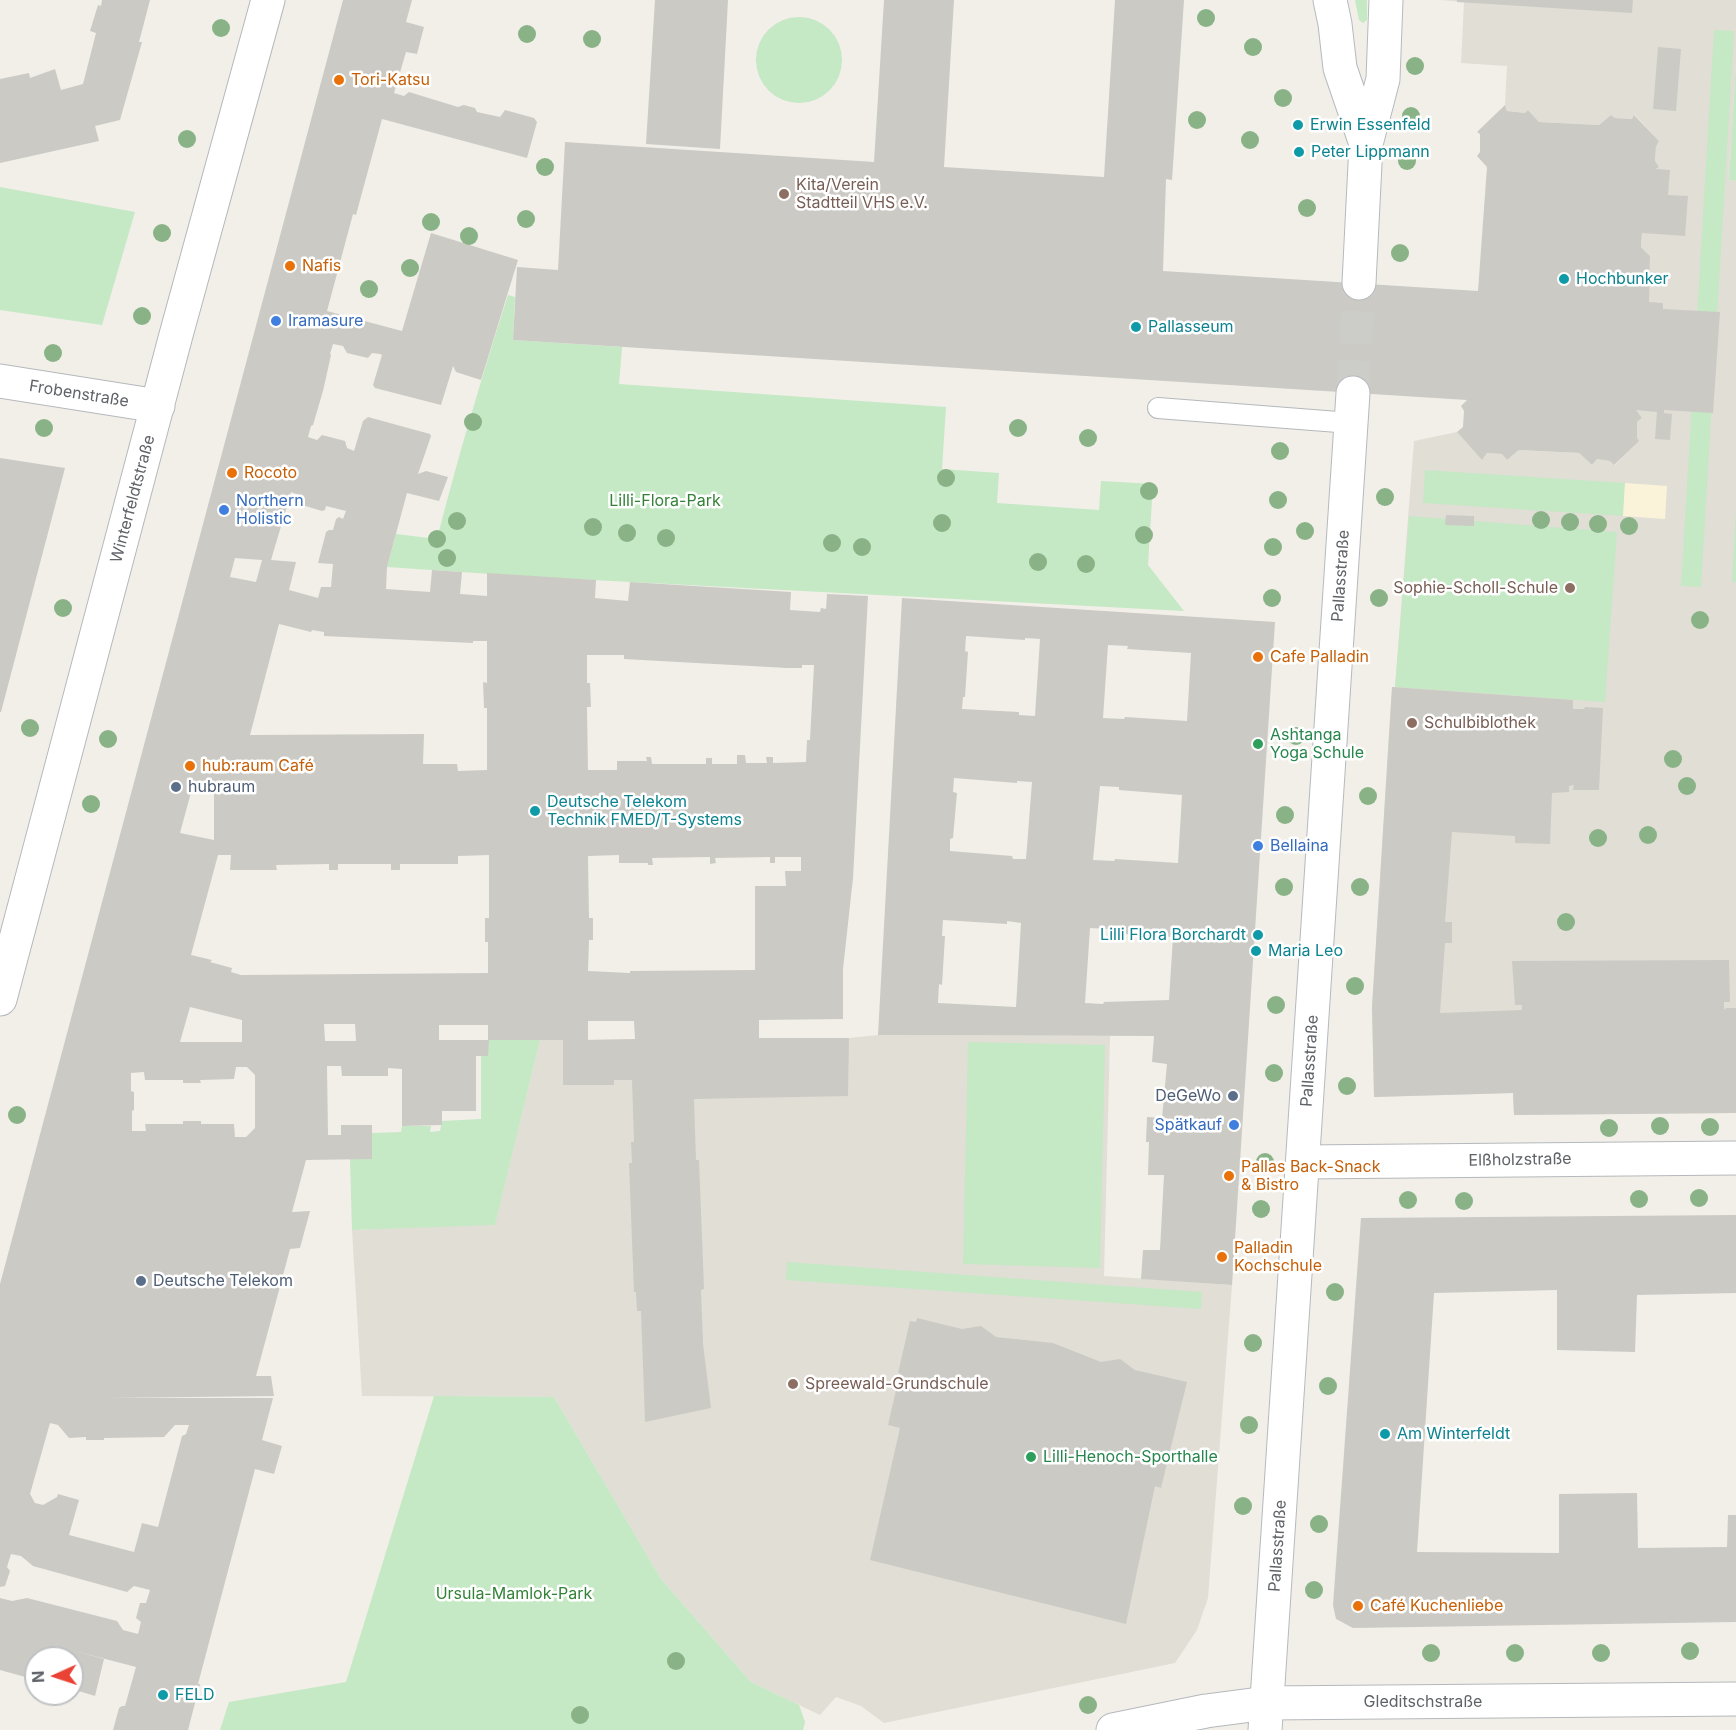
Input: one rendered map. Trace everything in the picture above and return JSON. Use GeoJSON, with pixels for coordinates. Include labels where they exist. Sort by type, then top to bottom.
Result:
{"type":"FeatureCollection","features":[{"type":"Feature","properties":{"kind":"street","name":"Winterfeldtstraße"},"geometry":{"type":"LineString","coordinates":[[0,999],[176,335],[268,0]]}},
{"type":"Feature","properties":{"kind":"street"},"geometry":{"type":"LineString","coordinates":[[1330,0],[1341,68],[1366,144]]}},
{"type":"Feature","properties":{"kind":"street"},"geometry":{"type":"LineString","coordinates":[[1359,283],[1366,144],[1383,79],[1386,0]]}},
{"type":"Feature","properties":{"kind":"street","name":"Frobenstraße"},"geometry":{"type":"LineString","coordinates":[[0,381],[158,406]]}},
{"type":"Feature","properties":{"kind":"street","name":"Pallasstraße"},"geometry":{"type":"LineString","coordinates":[[1266,1717],[1352,408]]}},
{"type":"Feature","properties":{"kind":"street","name":"Elßholzstraße"},"geometry":{"type":"LineString","coordinates":[[1303,1162],[1736,1158]]}},
{"type":"Feature","properties":{"kind":"street","name":"Gleditschstraße"},"geometry":{"type":"LineString","coordinates":[[1113,1730],[1206,1711],[1266,1717],[1736,1699]]}},
{"type":"Feature","properties":{"kind":"lane"},"geometry":{"type":"LineString","coordinates":[[1158,408],[1352,408]]}},
{"type":"Feature","properties":{"kind":"shaded area","name":"Sophie-Scholl-Schule"},"geometry":{"type":"Polygon","coordinates":[[[1441,0],[1736,0],[1736,62],[1729,180],[1736,181],[1736,1113],[1514,1115],[1513,1093],[1374,1097],[1372,1007],[1392,687],[1395,687],[1414,441],[1457,432],[1482,459],[1487,453],[1502,454],[1507,460],[1519,450],[1579,453],[1592,465],[1597,459],[1610,461],[1615,465],[1638,441],[1637,422],[1642,418],[1632,407],[1647,328],[1650,256],[1641,247],[1646,177],[1659,167],[1655,161],[1659,141],[1635,115],[1632,119],[1615,118],[1611,115],[1599,125],[1539,122],[1528,110],[1525,113],[1507,111],[1505,105],[1507,66],[1461,63],[1464,2],[1441,0]]]}},
{"type":"Feature","properties":{"kind":"shaded area","name":"Spreewald-Grundschule"},"geometry":{"type":"Polygon","coordinates":[[[878,1035],[1110,1036],[1104,1276],[1232,1285],[1208,1598],[1197,1630],[1175,1663],[884,1723],[861,1706],[836,1697],[820,1715],[751,1682],[661,1579],[554,1397],[362,1396],[352,1230],[495,1224],[540,1040],[849,1038],[878,1035]]]}},
{"type":"Feature","properties":{"kind":"green space"},"geometry":{"type":"Polygon","coordinates":[[[1355,0],[1367,0],[1367,20],[1363,23],[1359,20],[1355,0]]]}},
{"type":"Feature","properties":{"kind":"green space"},"geometry":{"type":"Polygon","coordinates":[[[799,17],[823,24],[835,36],[842,60],[835,84],[823,96],[799,103],[775,96],[763,84],[756,60],[763,36],[775,24],[799,17]]]}},
{"type":"Feature","properties":{"kind":"green space"},"geometry":{"type":"Polygon","coordinates":[[[1714,30],[1734,31],[1701,587],[1681,586],[1714,30]]]}},
{"type":"Feature","properties":{"kind":"green space"},"geometry":{"type":"Polygon","coordinates":[[[1736,62],[1736,181],[1729,180],[1736,62]]]}},
{"type":"Feature","properties":{"kind":"green space"},"geometry":{"type":"Polygon","coordinates":[[[0,187],[135,212],[102,325],[0,310],[0,187]]]}},
{"type":"Feature","properties":{"kind":"green space","name":"Lilli-Flora-Park"},"geometry":{"type":"Polygon","coordinates":[[[508,295],[515,297],[513,340],[622,347],[619,384],[946,407],[942,469],[999,473],[997,503],[1099,510],[1101,481],[1153,484],[1148,565],[1184,611],[387,567],[396,534],[437,539],[508,295]]]}},
{"type":"Feature","properties":{"kind":"green space"},"geometry":{"type":"Polygon","coordinates":[[[1425,470],[1625,483],[1623,516],[1423,503],[1425,470]]]}},
{"type":"Feature","properties":{"kind":"green space"},"geometry":{"type":"Polygon","coordinates":[[[1736,509],[1736,582],[1732,582],[1736,509]]]}},
{"type":"Feature","properties":{"kind":"green space"},"geometry":{"type":"Polygon","coordinates":[[[1409,516],[1617,532],[1605,702],[1395,687],[1409,516]]]}},
{"type":"Feature","properties":{"kind":"green space"},"geometry":{"type":"Polygon","coordinates":[[[488,1040],[540,1040],[495,1225],[352,1230],[350,1159],[372,1159],[372,1133],[401,1132],[402,1126],[431,1126],[430,1132],[440,1131],[442,1121],[481,1119],[481,1056],[488,1056],[488,1040]]]}},
{"type":"Feature","properties":{"kind":"green space"},"geometry":{"type":"Polygon","coordinates":[[[968,1042],[1105,1045],[1100,1268],[963,1264],[968,1042]]]}},
{"type":"Feature","properties":{"kind":"green space"},"geometry":{"type":"Polygon","coordinates":[[[787,1262],[1202,1292],[1201,1309],[786,1280],[787,1262]]]}},
{"type":"Feature","properties":{"kind":"green space","name":"Ursula-Mamlok-Park"},"geometry":{"type":"Polygon","coordinates":[[[434,1396],[554,1397],[661,1579],[751,1682],[799,1705],[805,1722],[803,1730],[220,1730],[229,1702],[346,1682],[434,1396]]]}},
{"type":"Feature","properties":{"kind":"sand"},"geometry":{"type":"Polygon","coordinates":[[[1625,483],[1667,486],[1665,519],[1623,516],[1625,483]]]}},
{"type":"Feature","properties":{"kind":"building"},"geometry":{"type":"Polygon","coordinates":[[[102,0],[150,0],[139,42],[142,42],[120,120],[95,126],[99,141],[0,163],[0,79],[29,73],[30,78],[55,69],[61,90],[83,84],[96,33],[90,31],[98,5],[101,6],[102,0]]]}},
{"type":"Feature","properties":{"kind":"building"},"geometry":{"type":"Polygon","coordinates":[[[343,0],[412,0],[406,22],[424,27],[417,54],[406,52],[394,93],[404,96],[409,92],[458,107],[464,105],[475,108],[477,112],[500,117],[505,110],[534,118],[537,122],[527,158],[382,119],[327,311],[402,331],[431,233],[518,260],[481,380],[456,372],[453,366],[441,405],[375,388],[373,385],[382,355],[372,353],[368,358],[347,353],[343,346],[333,344],[323,391],[308,437],[317,440],[322,435],[345,441],[347,448],[354,451],[363,421],[368,417],[430,434],[418,474],[426,471],[448,477],[439,501],[407,493],[387,567],[386,589],[430,592],[432,570],[462,572],[460,594],[487,596],[487,573],[596,580],[595,598],[628,601],[630,582],[791,592],[790,610],[820,612],[821,608],[826,609],[827,594],[868,596],[853,878],[843,969],[843,1019],[759,1020],[759,1038],[849,1038],[848,1096],[694,1099],[704,1289],[701,1290],[703,1344],[711,1408],[645,1422],[641,1311],[637,1311],[636,1292],[634,1292],[629,1163],[632,1163],[631,1142],[634,1142],[632,1080],[614,1080],[614,1085],[563,1085],[563,1040],[489,1040],[488,1056],[476,1056],[476,1111],[442,1111],[442,1125],[402,1126],[402,1069],[388,1068],[388,1076],[342,1076],[341,1066],[327,1066],[328,1135],[341,1135],[341,1125],[372,1125],[372,1159],[306,1160],[292,1212],[310,1211],[300,1248],[290,1249],[256,1376],[271,1376],[274,1396],[110,1398],[273,1398],[262,1440],[282,1446],[274,1474],[255,1469],[188,1730],[113,1730],[119,1708],[125,1706],[136,1667],[84,1653],[84,1646],[24,1646],[24,1677],[0,1670],[0,1598],[12,1601],[27,1598],[117,1621],[123,1630],[138,1634],[141,1622],[136,1618],[140,1603],[146,1603],[150,1590],[134,1586],[127,1592],[33,1566],[21,1556],[11,1554],[7,1567],[10,1571],[5,1586],[0,1587],[0,1284],[343,0]],[[291,492],[285,513],[290,515],[288,524],[282,523],[271,560],[296,562],[289,590],[318,598],[321,587],[331,587],[333,564],[318,563],[326,532],[333,530],[336,519],[339,517],[343,519],[346,511],[326,506],[322,511],[299,504],[297,501],[299,495],[291,492]],[[235,558],[230,577],[256,582],[262,560],[235,558]],[[279,624],[250,735],[424,734],[423,764],[457,764],[458,771],[487,770],[487,708],[484,708],[483,682],[487,683],[487,641],[473,641],[473,643],[324,636],[324,632],[312,630],[311,632],[279,624]],[[587,655],[587,683],[590,683],[591,707],[587,707],[588,770],[617,770],[617,761],[647,761],[646,757],[651,757],[652,764],[706,764],[706,758],[712,758],[712,764],[737,764],[737,755],[745,755],[746,763],[767,763],[766,757],[773,757],[773,763],[806,762],[807,740],[810,740],[814,665],[787,668],[624,659],[624,655],[587,655]],[[193,785],[180,833],[214,840],[214,789],[193,785]],[[218,855],[191,955],[232,968],[231,972],[241,975],[488,973],[485,918],[489,918],[489,855],[458,856],[458,864],[400,864],[400,870],[391,870],[391,864],[338,864],[338,870],[329,870],[329,864],[276,865],[277,870],[230,870],[231,855],[218,855]],[[619,855],[588,856],[589,918],[593,918],[593,940],[589,940],[588,971],[630,973],[630,971],[755,970],[755,886],[786,886],[785,871],[801,871],[801,857],[775,857],[775,863],[770,863],[770,857],[715,858],[716,863],[710,864],[710,857],[652,858],[653,865],[648,865],[648,863],[619,863],[619,855]],[[190,1007],[180,1042],[242,1042],[242,1020],[190,1007]],[[588,1021],[588,1040],[635,1039],[634,1021],[588,1021]],[[324,1024],[325,1041],[356,1041],[355,1024],[324,1024]],[[439,1025],[439,1040],[488,1040],[488,1025],[439,1025]],[[236,1067],[234,1079],[200,1080],[201,1083],[183,1083],[183,1080],[145,1080],[144,1072],[131,1073],[131,1091],[134,1092],[132,1131],[146,1131],[145,1124],[183,1124],[183,1121],[201,1121],[201,1124],[234,1124],[235,1137],[246,1137],[255,1128],[255,1075],[247,1067],[236,1067]],[[50,1423],[30,1494],[35,1503],[43,1505],[57,1497],[58,1494],[79,1500],[69,1535],[134,1552],[142,1523],[158,1527],[182,1436],[186,1434],[189,1425],[175,1425],[164,1437],[86,1440],[86,1437],[69,1438],[58,1425],[50,1423]]]}},
{"type":"Feature","properties":{"kind":"building"},"geometry":{"type":"Polygon","coordinates":[[[655,0],[728,0],[720,149],[646,144],[655,0]]]}},
{"type":"Feature","properties":{"kind":"building"},"geometry":{"type":"Polygon","coordinates":[[[884,0],[954,0],[944,167],[1104,177],[1115,0],[1184,0],[1172,180],[1166,179],[1163,271],[1478,291],[1487,167],[1477,156],[1480,152],[1480,134],[1477,132],[1505,105],[1507,111],[1525,113],[1528,110],[1539,122],[1599,125],[1611,115],[1615,118],[1632,119],[1634,115],[1659,141],[1655,161],[1659,167],[1656,169],[1670,170],[1668,195],[1688,196],[1685,236],[1642,233],[1641,247],[1650,256],[1649,302],[1663,303],[1663,309],[1720,312],[1713,413],[1664,410],[1664,413],[1672,414],[1670,440],[1655,439],[1657,412],[1636,410],[1642,418],[1637,422],[1639,441],[1614,465],[1610,461],[1597,459],[1592,465],[1579,453],[1519,450],[1507,460],[1502,454],[1487,453],[1482,460],[1457,432],[1463,427],[1464,411],[1461,406],[1467,400],[513,340],[517,267],[558,270],[565,142],[874,162],[884,0]]]}},
{"type":"Feature","properties":{"kind":"building"},"geometry":{"type":"Polygon","coordinates":[[[1457,0],[1633,0],[1632,13],[1457,2],[1457,0]]]}},
{"type":"Feature","properties":{"kind":"building"},"geometry":{"type":"Polygon","coordinates":[[[1658,47],[1681,49],[1676,111],[1653,109],[1658,47]]]}},
{"type":"Feature","properties":{"kind":"building"},"geometry":{"type":"Polygon","coordinates":[[[0,458],[65,468],[1,712],[0,712],[0,458]]]}},
{"type":"Feature","properties":{"kind":"building"},"geometry":{"type":"Polygon","coordinates":[[[1446,515],[1474,516],[1474,526],[1445,525],[1446,515]]]}},
{"type":"Feature","properties":{"kind":"building"},"geometry":{"type":"Polygon","coordinates":[[[902,598],[1275,622],[1232,1285],[1141,1279],[1143,1250],[1160,1250],[1164,1175],[1148,1175],[1149,1142],[1146,1142],[1147,1117],[1162,1118],[1167,1064],[1152,1062],[1154,1036],[878,1035],[902,598]],[[966,636],[965,651],[968,652],[962,709],[1019,712],[1019,715],[1035,716],[1040,639],[966,636]],[[1108,645],[1103,718],[1124,719],[1125,717],[1187,721],[1191,653],[1127,649],[1128,646],[1108,645]],[[954,778],[953,792],[957,793],[950,851],[1026,859],[1032,782],[954,778]],[[1100,786],[1093,860],[1178,863],[1182,795],[1119,790],[1119,787],[1100,786]],[[943,920],[942,936],[945,936],[942,985],[939,984],[938,1003],[1016,1007],[1021,923],[943,920]],[[1090,928],[1085,1003],[1103,1004],[1104,1002],[1169,1000],[1173,937],[1109,933],[1108,929],[1090,928]]]}},
{"type":"Feature","properties":{"kind":"building"},"geometry":{"type":"Polygon","coordinates":[[[1392,687],[1573,700],[1573,709],[1603,708],[1599,790],[1573,790],[1574,785],[1569,786],[1569,792],[1552,793],[1550,844],[1515,843],[1515,836],[1452,832],[1445,922],[1452,922],[1452,943],[1445,943],[1440,1013],[1522,1010],[1522,1005],[1515,1005],[1512,961],[1729,960],[1730,1002],[1724,1002],[1724,1010],[1736,1008],[1736,1113],[1514,1115],[1513,1093],[1374,1097],[1372,1007],[1392,687]]]}},
{"type":"Feature","properties":{"kind":"building","name":"Am Winterfeldt"},"geometry":{"type":"Polygon","coordinates":[[[1736,1215],[1736,1293],[1637,1295],[1635,1352],[1557,1350],[1557,1290],[1434,1293],[1417,1552],[1559,1553],[1559,1494],[1637,1493],[1638,1548],[1727,1547],[1728,1515],[1736,1515],[1736,1622],[1353,1628],[1336,1619],[1333,1605],[1361,1218],[1736,1215]]]}},
{"type":"Feature","properties":{"kind":"building","name":"Lilli-Henoch-Sporthalle"},"geometry":{"type":"Polygon","coordinates":[[[917,1318],[962,1329],[981,1326],[996,1337],[1053,1343],[1101,1362],[1120,1359],[1135,1370],[1187,1382],[1161,1488],[1155,1486],[1126,1624],[870,1560],[900,1428],[888,1425],[900,1373],[898,1373],[910,1321],[916,1322],[917,1318]]]}},
{"type":"Feature","properties":{"kind":"building"},"geometry":{"type":"Polygon","coordinates":[[[84,1654],[104,1659],[95,1696],[84,1693],[84,1654]]]}},
{"type":"Feature","properties":{"kind":"tunnel"},"geometry":{"type":"LineString","coordinates":[[1353,393],[1359,283]]}},
{"type":"Feature","properties":{"kind":"place","name":"Tori-Katsu"},"geometry":{"type":"Point","coordinates":[339,80]}},
{"type":"Feature","properties":{"kind":"place","name":"Erwin Essenfeld"},"geometry":{"type":"Point","coordinates":[1298,125]}},
{"type":"Feature","properties":{"kind":"place","name":"Peter Lippmann"},"geometry":{"type":"Point","coordinates":[1299,152]}},
{"type":"Feature","properties":{"kind":"place","name":"Kita/Verein Stadtteil VHS e.V."},"geometry":{"type":"Point","coordinates":[784,194]}},
{"type":"Feature","properties":{"kind":"place","name":"Nafis"},"geometry":{"type":"Point","coordinates":[290,266]}},
{"type":"Feature","properties":{"kind":"place","name":"Hochbunker"},"geometry":{"type":"Point","coordinates":[1564,279]}},
{"type":"Feature","properties":{"kind":"place","name":"Iramasure"},"geometry":{"type":"Point","coordinates":[276,321]}},
{"type":"Feature","properties":{"kind":"place","name":"Pallasseum"},"geometry":{"type":"Point","coordinates":[1136,327]}},
{"type":"Feature","properties":{"kind":"place","name":"Rocoto"},"geometry":{"type":"Point","coordinates":[232,473]}},
{"type":"Feature","properties":{"kind":"place","name":"Northern Holistic"},"geometry":{"type":"Point","coordinates":[224,510]}},
{"type":"Feature","properties":{"kind":"place","name":"Sophie-Scholl-Schule"},"geometry":{"type":"Point","coordinates":[1570,588]}},
{"type":"Feature","properties":{"kind":"place","name":"Cafe Palladin"},"geometry":{"type":"Point","coordinates":[1258,657]}},
{"type":"Feature","properties":{"kind":"place","name":"Schulbiblothek"},"geometry":{"type":"Point","coordinates":[1412,723]}},
{"type":"Feature","properties":{"kind":"place","name":"Ashtanga Yoga Schule"},"geometry":{"type":"Point","coordinates":[1258,744]}},
{"type":"Feature","properties":{"kind":"place","name":"hub:raum Café"},"geometry":{"type":"Point","coordinates":[190,766]}},
{"type":"Feature","properties":{"kind":"place","name":"hubraum"},"geometry":{"type":"Point","coordinates":[176,787]}},
{"type":"Feature","properties":{"kind":"place","name":"Deutsche Telekom Technik FMED/T-Systems"},"geometry":{"type":"Point","coordinates":[535,811]}},
{"type":"Feature","properties":{"kind":"place","name":"Bellaina"},"geometry":{"type":"Point","coordinates":[1258,846]}},
{"type":"Feature","properties":{"kind":"place","name":"Lilli Flora Borchardt"},"geometry":{"type":"Point","coordinates":[1258,935]}},
{"type":"Feature","properties":{"kind":"place","name":"Maria Leo"},"geometry":{"type":"Point","coordinates":[1256,951]}},
{"type":"Feature","properties":{"kind":"place","name":"DeGeWo"},"geometry":{"type":"Point","coordinates":[1233,1096]}},
{"type":"Feature","properties":{"kind":"place","name":"Spätkauf"},"geometry":{"type":"Point","coordinates":[1234,1125]}},
{"type":"Feature","properties":{"kind":"place","name":"Pallas Back-Snack & Bistro"},"geometry":{"type":"Point","coordinates":[1229,1176]}},
{"type":"Feature","properties":{"kind":"place","name":"Palladin Kochschule"},"geometry":{"type":"Point","coordinates":[1222,1257]}},
{"type":"Feature","properties":{"kind":"place","name":"Deutsche Telekom"},"geometry":{"type":"Point","coordinates":[141,1281]}},
{"type":"Feature","properties":{"kind":"place","name":"Spreewald-Grundschule"},"geometry":{"type":"Point","coordinates":[793,1384]}},
{"type":"Feature","properties":{"kind":"place","name":"Am Winterfeldt"},"geometry":{"type":"Point","coordinates":[1385,1434]}},
{"type":"Feature","properties":{"kind":"place","name":"Lilli-Henoch-Sporthalle"},"geometry":{"type":"Point","coordinates":[1031,1457]}},
{"type":"Feature","properties":{"kind":"place","name":"Café Kuchenliebe"},"geometry":{"type":"Point","coordinates":[1358,1606]}},
{"type":"Feature","properties":{"kind":"place","name":"FELD"},"geometry":{"type":"Point","coordinates":[163,1695]}}]}
